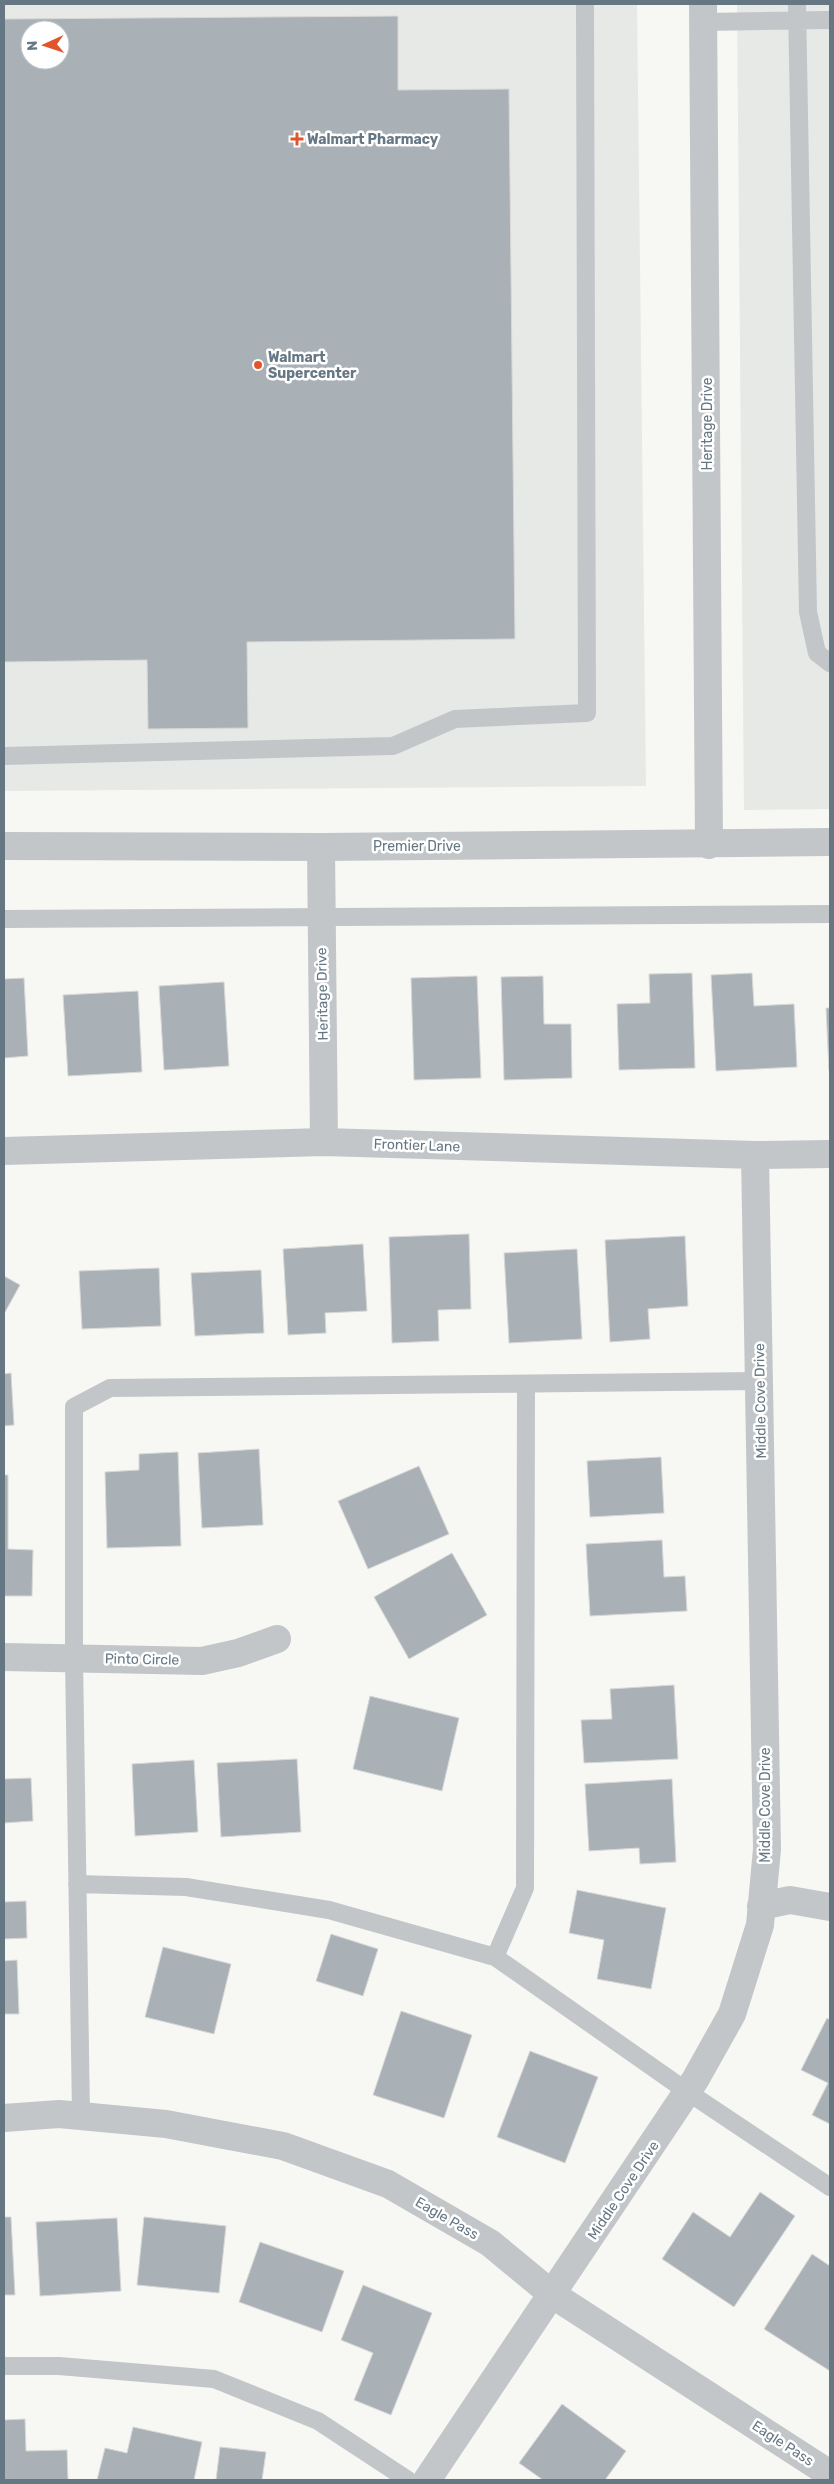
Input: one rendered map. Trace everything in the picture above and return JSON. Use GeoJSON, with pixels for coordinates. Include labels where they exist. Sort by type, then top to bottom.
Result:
{"type":"FeatureCollection","features":[{"type":"Feature","properties":{"kind":"street","name":"Heritage Drive"},"geometry":{"type":"LineString","coordinates":[[704,13],[709,845]]}},
{"type":"Feature","properties":{"kind":"street","name":"Premier Drive"},"geometry":{"type":"LineString","coordinates":[[4,846],[320,847],[709,845],[830,842]]}},
{"type":"Feature","properties":{"kind":"street","name":"Heritage Drive"},"geometry":{"type":"LineString","coordinates":[[320,847],[324,1142]]}},
{"type":"Feature","properties":{"kind":"street","name":"Frontier Lane"},"geometry":{"type":"LineString","coordinates":[[4,1151],[324,1142],[755,1155],[830,1154]]}},
{"type":"Feature","properties":{"kind":"street","name":"Middle Cove Drive"},"geometry":{"type":"LineString","coordinates":[[427,2480],[688,2092],[732,2014],[760,1925],[767,1849],[755,1155]]}},
{"type":"Feature","properties":{"kind":"street","name":"Pinto Circle"},"geometry":{"type":"LineString","coordinates":[[4,1657],[202,1660],[238,1653],[277,1639]]}},
{"type":"Feature","properties":{"kind":"street"},"geometry":{"type":"LineString","coordinates":[[761,1906],[790,1900],[830,1907]]}},
{"type":"Feature","properties":{"kind":"street","name":"Eagle Pass"},"geometry":{"type":"LineString","coordinates":[[4,2118],[58,2114],[166,2124],[283,2146],[388,2184],[490,2242],[553,2295],[830,2474]]}},
{"type":"Feature","properties":{"kind":"lane"},"geometry":{"type":"LineString","coordinates":[[4,756],[393,746],[455,718],[587,713],[585,4]]}},
{"type":"Feature","properties":{"kind":"lane"},"geometry":{"type":"LineString","coordinates":[[704,13],[797,12],[830,20]]}},
{"type":"Feature","properties":{"kind":"lane"},"geometry":{"type":"LineString","coordinates":[[797,12],[808,612],[817,653],[830,663]]}},
{"type":"Feature","properties":{"kind":"lane"},"geometry":{"type":"LineString","coordinates":[[4,919],[830,914]]}},
{"type":"Feature","properties":{"kind":"lane"},"geometry":{"type":"LineString","coordinates":[[81,2116],[74,1658],[74,1407],[110,1388],[760,1381]]}},
{"type":"Feature","properties":{"kind":"lane"},"geometry":{"type":"LineString","coordinates":[[495,1957],[525,1888],[526,1384]]}},
{"type":"Feature","properties":{"kind":"lane"},"geometry":{"type":"LineString","coordinates":[[77,1884],[186,1887],[329,1910],[495,1957],[688,2092],[830,2187]]}},
{"type":"Feature","properties":{"kind":"lane"},"geometry":{"type":"LineString","coordinates":[[4,2366],[59,2366],[214,2379],[318,2421],[408,2480]]}},
{"type":"Feature","properties":{"kind":"shaded area","name":"Walmart Supercenter"},"geometry":{"type":"Polygon","coordinates":[[[4,4],[637,4],[646,786],[4,791],[4,4]]]}},
{"type":"Feature","properties":{"kind":"shaded area"},"geometry":{"type":"Polygon","coordinates":[[[737,4],[830,4],[830,809],[744,810],[737,4]]]}},
{"type":"Feature","properties":{"kind":"building","name":"Walmart Supercenter"},"geometry":{"type":"Polygon","coordinates":[[[398,16],[398,90],[509,89],[515,639],[247,642],[248,728],[148,729],[147,660],[4,662],[4,19],[398,16]]]}},
{"type":"Feature","properties":{"kind":"building"},"geometry":{"type":"Polygon","coordinates":[[[692,973],[695,1068],[619,1070],[617,1004],[650,1003],[649,974],[692,973]]]}},
{"type":"Feature","properties":{"kind":"building"},"geometry":{"type":"Polygon","coordinates":[[[752,973],[754,1006],[794,1004],[797,1067],[716,1071],[711,975],[752,973]]]}},
{"type":"Feature","properties":{"kind":"building"},"geometry":{"type":"Polygon","coordinates":[[[477,976],[481,1078],[414,1080],[411,978],[477,976]]]}},
{"type":"Feature","properties":{"kind":"building"},"geometry":{"type":"Polygon","coordinates":[[[543,976],[544,1024],[571,1024],[572,1078],[504,1080],[501,977],[543,976]]]}},
{"type":"Feature","properties":{"kind":"building"},"geometry":{"type":"Polygon","coordinates":[[[24,978],[28,1056],[4,1058],[4,979],[24,978]]]}},
{"type":"Feature","properties":{"kind":"building"},"geometry":{"type":"Polygon","coordinates":[[[224,982],[229,1066],[164,1070],[159,986],[224,982]]]}},
{"type":"Feature","properties":{"kind":"building"},"geometry":{"type":"Polygon","coordinates":[[[138,991],[142,1072],[68,1076],[63,995],[138,991]]]}},
{"type":"Feature","properties":{"kind":"building"},"geometry":{"type":"Polygon","coordinates":[[[826,1008],[830,1008],[830,1071],[829,1071],[826,1008]]]}},
{"type":"Feature","properties":{"kind":"building"},"geometry":{"type":"Polygon","coordinates":[[[469,1234],[471,1309],[438,1310],[439,1341],[392,1343],[389,1237],[469,1234]]]}},
{"type":"Feature","properties":{"kind":"building"},"geometry":{"type":"Polygon","coordinates":[[[685,1236],[688,1306],[648,1309],[650,1339],[610,1342],[605,1240],[685,1236]]]}},
{"type":"Feature","properties":{"kind":"building"},"geometry":{"type":"Polygon","coordinates":[[[363,1244],[367,1311],[325,1313],[326,1333],[288,1335],[283,1249],[363,1244]]]}},
{"type":"Feature","properties":{"kind":"building"},"geometry":{"type":"Polygon","coordinates":[[[577,1249],[582,1339],[509,1343],[504,1253],[577,1249]]]}},
{"type":"Feature","properties":{"kind":"building"},"geometry":{"type":"Polygon","coordinates":[[[159,1268],[161,1326],[82,1329],[79,1271],[159,1268]]]}},
{"type":"Feature","properties":{"kind":"building"},"geometry":{"type":"Polygon","coordinates":[[[261,1270],[264,1333],[195,1336],[191,1273],[261,1270]]]}},
{"type":"Feature","properties":{"kind":"building"},"geometry":{"type":"Polygon","coordinates":[[[4,1276],[20,1285],[4,1314],[4,1276]]]}},
{"type":"Feature","properties":{"kind":"building"},"geometry":{"type":"Polygon","coordinates":[[[11,1373],[14,1425],[4,1426],[4,1374],[11,1373]]]}},
{"type":"Feature","properties":{"kind":"building"},"geometry":{"type":"Polygon","coordinates":[[[259,1449],[263,1525],[202,1528],[198,1453],[259,1449]]]}},
{"type":"Feature","properties":{"kind":"building"},"geometry":{"type":"Polygon","coordinates":[[[178,1452],[181,1546],[107,1548],[105,1472],[139,1470],[139,1454],[178,1452]]]}},
{"type":"Feature","properties":{"kind":"building"},"geometry":{"type":"Polygon","coordinates":[[[661,1457],[664,1513],[590,1517],[587,1461],[661,1457]]]}},
{"type":"Feature","properties":{"kind":"building"},"geometry":{"type":"Polygon","coordinates":[[[419,1466],[449,1534],[368,1569],[338,1501],[419,1466]]]}},
{"type":"Feature","properties":{"kind":"building"},"geometry":{"type":"Polygon","coordinates":[[[4,1475],[8,1475],[8,1549],[33,1550],[32,1596],[4,1596],[4,1475]]]}},
{"type":"Feature","properties":{"kind":"building"},"geometry":{"type":"Polygon","coordinates":[[[662,1540],[664,1577],[685,1576],[687,1611],[590,1616],[586,1544],[662,1540]]]}},
{"type":"Feature","properties":{"kind":"building"},"geometry":{"type":"Polygon","coordinates":[[[452,1553],[487,1615],[409,1659],[374,1597],[452,1553]]]}},
{"type":"Feature","properties":{"kind":"building"},"geometry":{"type":"Polygon","coordinates":[[[674,1685],[678,1759],[584,1763],[581,1720],[612,1719],[610,1689],[674,1685]]]}},
{"type":"Feature","properties":{"kind":"building"},"geometry":{"type":"Polygon","coordinates":[[[370,1696],[459,1718],[442,1791],[353,1769],[370,1696]]]}},
{"type":"Feature","properties":{"kind":"building"},"geometry":{"type":"Polygon","coordinates":[[[297,1759],[301,1832],[221,1837],[217,1763],[297,1759]]]}},
{"type":"Feature","properties":{"kind":"building"},"geometry":{"type":"Polygon","coordinates":[[[194,1760],[198,1832],[135,1836],[132,1764],[194,1760]]]}},
{"type":"Feature","properties":{"kind":"building"},"geometry":{"type":"Polygon","coordinates":[[[31,1778],[33,1821],[4,1823],[4,1779],[31,1778]]]}},
{"type":"Feature","properties":{"kind":"building"},"geometry":{"type":"Polygon","coordinates":[[[672,1779],[676,1862],[640,1864],[639,1848],[589,1851],[585,1784],[672,1779]]]}},
{"type":"Feature","properties":{"kind":"building"},"geometry":{"type":"Polygon","coordinates":[[[577,1890],[666,1908],[651,1989],[597,1979],[604,1940],[569,1933],[577,1890]]]}},
{"type":"Feature","properties":{"kind":"building"},"geometry":{"type":"Polygon","coordinates":[[[26,1901],[27,1938],[4,1939],[4,1902],[26,1901]]]}},
{"type":"Feature","properties":{"kind":"building"},"geometry":{"type":"Polygon","coordinates":[[[331,1934],[378,1949],[363,1996],[316,1981],[331,1934]]]}},
{"type":"Feature","properties":{"kind":"building"},"geometry":{"type":"Polygon","coordinates":[[[163,1947],[231,1964],[214,2034],[145,2017],[163,1947]]]}},
{"type":"Feature","properties":{"kind":"building"},"geometry":{"type":"Polygon","coordinates":[[[17,1960],[19,2014],[4,2014],[4,1961],[17,1960]]]}},
{"type":"Feature","properties":{"kind":"building"},"geometry":{"type":"Polygon","coordinates":[[[401,2011],[472,2035],[444,2118],[373,2095],[401,2011]]]}},
{"type":"Feature","properties":{"kind":"building"},"geometry":{"type":"Polygon","coordinates":[[[827,2018],[830,2020],[830,2124],[812,2115],[828,2083],[801,2070],[827,2018]]]}},
{"type":"Feature","properties":{"kind":"building"},"geometry":{"type":"Polygon","coordinates":[[[530,2051],[598,2077],[565,2163],[497,2137],[530,2051]]]}},
{"type":"Feature","properties":{"kind":"building"},"geometry":{"type":"Polygon","coordinates":[[[760,2192],[795,2216],[734,2307],[662,2259],[693,2212],[730,2237],[760,2192]]]}},
{"type":"Feature","properties":{"kind":"building"},"geometry":{"type":"Polygon","coordinates":[[[4,2217],[11,2217],[15,2295],[4,2295],[4,2217]]]}},
{"type":"Feature","properties":{"kind":"building"},"geometry":{"type":"Polygon","coordinates":[[[144,2217],[226,2226],[219,2293],[137,2285],[144,2217]]]}},
{"type":"Feature","properties":{"kind":"building"},"geometry":{"type":"Polygon","coordinates":[[[117,2218],[121,2291],[40,2296],[36,2222],[117,2218]]]}},
{"type":"Feature","properties":{"kind":"building"},"geometry":{"type":"Polygon","coordinates":[[[260,2242],[344,2271],[322,2332],[239,2302],[260,2242]]]}},
{"type":"Feature","properties":{"kind":"building"},"geometry":{"type":"Polygon","coordinates":[[[812,2254],[830,2266],[830,2371],[764,2329],[812,2254]]]}},
{"type":"Feature","properties":{"kind":"building"},"geometry":{"type":"Polygon","coordinates":[[[363,2285],[432,2313],[391,2415],[354,2400],[373,2353],[341,2340],[363,2285]]]}},
{"type":"Feature","properties":{"kind":"building"},"geometry":{"type":"Polygon","coordinates":[[[562,2404],[626,2451],[605,2480],[543,2480],[519,2463],[562,2404]]]}},
{"type":"Feature","properties":{"kind":"building"},"geometry":{"type":"Polygon","coordinates":[[[25,2419],[26,2451],[67,2450],[68,2480],[4,2480],[4,2420],[25,2419]]]}},
{"type":"Feature","properties":{"kind":"building"},"geometry":{"type":"Polygon","coordinates":[[[133,2427],[202,2442],[194,2480],[97,2480],[105,2448],[127,2453],[133,2427]]]}},
{"type":"Feature","properties":{"kind":"building"},"geometry":{"type":"Polygon","coordinates":[[[220,2447],[266,2452],[262,2480],[216,2480],[220,2447]]]}},
{"type":"Feature","properties":{"kind":"place","name":"Walmart Pharmacy"},"geometry":{"type":"Point","coordinates":[297,139]}},
{"type":"Feature","properties":{"kind":"place","name":"Walmart Supercenter"},"geometry":{"type":"Point","coordinates":[258,365]}}]}
